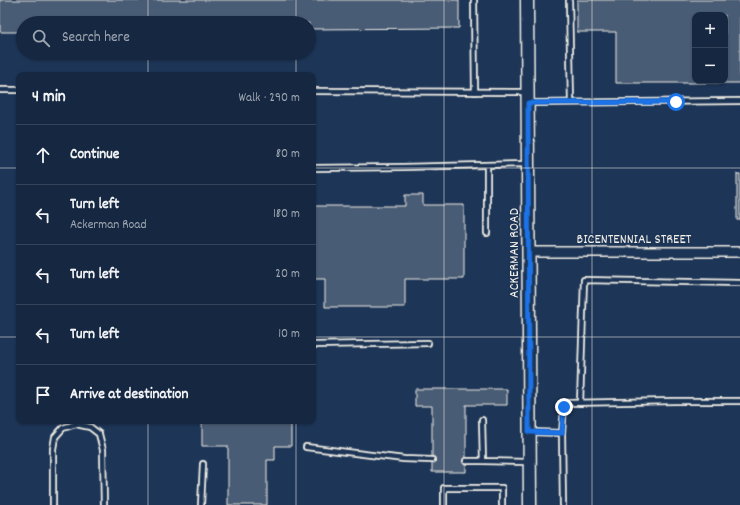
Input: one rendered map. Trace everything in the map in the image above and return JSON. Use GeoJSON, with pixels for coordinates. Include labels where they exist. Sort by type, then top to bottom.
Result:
{"type":"FeatureCollection","features":[{"type":"Feature","properties":{"kind":"street","name":"ACKERMAN ROAD"},"geometry":{"type":"LineString","coordinates":[[527,0],[530,505]]}},
{"type":"Feature","properties":{"kind":"street","name":"BICENTENNIAL STREET"},"geometry":{"type":"LineString","coordinates":[[528,252],[740,252]]}},
{"type":"Feature","properties":{"kind":"lane"},"geometry":{"type":"LineString","coordinates":[[474,0],[475,92]]}},
{"type":"Feature","properties":{"kind":"lane"},"geometry":{"type":"LineString","coordinates":[[569,0],[571,102]]}},
{"type":"Feature","properties":{"kind":"lane"},"geometry":{"type":"LineString","coordinates":[[0,90],[16,90]]}},
{"type":"Feature","properties":{"kind":"lane"},"geometry":{"type":"LineString","coordinates":[[316,91],[475,92],[571,102],[740,101]]}},
{"type":"Feature","properties":{"kind":"lane"},"geometry":{"type":"LineString","coordinates":[[316,168],[403,168],[528,164]]}},
{"type":"Feature","properties":{"kind":"lane"},"geometry":{"type":"LineString","coordinates":[[487,165],[487,232]]}},
{"type":"Feature","properties":{"kind":"lane"},"geometry":{"type":"LineString","coordinates":[[580,403],[584,280],[740,283]]}},
{"type":"Feature","properties":{"kind":"lane"},"geometry":{"type":"LineString","coordinates":[[316,345],[428,343]]}},
{"type":"Feature","properties":{"kind":"lane"},"geometry":{"type":"LineString","coordinates":[[563,505],[562,433],[564,407],[566,404],[740,401]]}},
{"type":"Feature","properties":{"kind":"lane"},"geometry":{"type":"LineString","coordinates":[[482,420],[483,461]]}},
{"type":"Feature","properties":{"kind":"lane"},"geometry":{"type":"LineString","coordinates":[[53,505],[53,449],[55,437],[63,428],[76,424],[90,427],[99,434],[103,450],[104,505]]}},
{"type":"Feature","properties":{"kind":"lane"},"geometry":{"type":"LineString","coordinates":[[529,432],[562,433]]}},
{"type":"Feature","properties":{"kind":"lane"},"geometry":{"type":"LineString","coordinates":[[306,447],[404,459],[432,460]]}},
{"type":"Feature","properties":{"kind":"lane"},"geometry":{"type":"LineString","coordinates":[[466,461],[529,462]]}},
{"type":"Feature","properties":{"kind":"lane"},"geometry":{"type":"LineString","coordinates":[[201,505],[202,464]]}},
{"type":"Feature","properties":{"kind":"lane"},"geometry":{"type":"LineString","coordinates":[[444,505],[444,488],[502,488],[502,505]]}},
{"type":"Feature","properties":{"kind":"building"},"geometry":{"type":"Polygon","coordinates":[[[0,0],[459,0],[459,28],[316,29],[316,16],[16,16],[16,32],[0,32],[0,0]]]}},
{"type":"Feature","properties":{"kind":"building"},"geometry":{"type":"Polygon","coordinates":[[[577,0],[740,0],[740,83],[728,83],[728,12],[692,12],[692,83],[616,83],[616,32],[577,32],[577,0]]]}},
{"type":"Feature","properties":{"kind":"building"},"geometry":{"type":"Polygon","coordinates":[[[737,174],[740,174],[740,220],[737,220],[737,174]]]}},
{"type":"Feature","properties":{"kind":"building"},"geometry":{"type":"Polygon","coordinates":[[[405,195],[423,195],[423,205],[464,205],[464,279],[405,279],[405,307],[325,307],[325,279],[316,279],[316,206],[405,206],[405,195]]]}},
{"type":"Feature","properties":{"kind":"building"},"geometry":{"type":"Polygon","coordinates":[[[415,389],[507,389],[507,405],[466,405],[466,472],[432,472],[432,406],[415,406],[415,389]]]}},
{"type":"Feature","properties":{"kind":"building"},"geometry":{"type":"Polygon","coordinates":[[[202,424],[291,424],[291,446],[275,446],[275,460],[267,460],[267,505],[228,505],[228,446],[202,446],[202,424]]]}},
{"type":"Feature","properties":{"kind":"route"},"geometry":{"type":"LineString","coordinates":[[564,407],[562,433],[529,432],[528,103],[676,102]]}}]}
